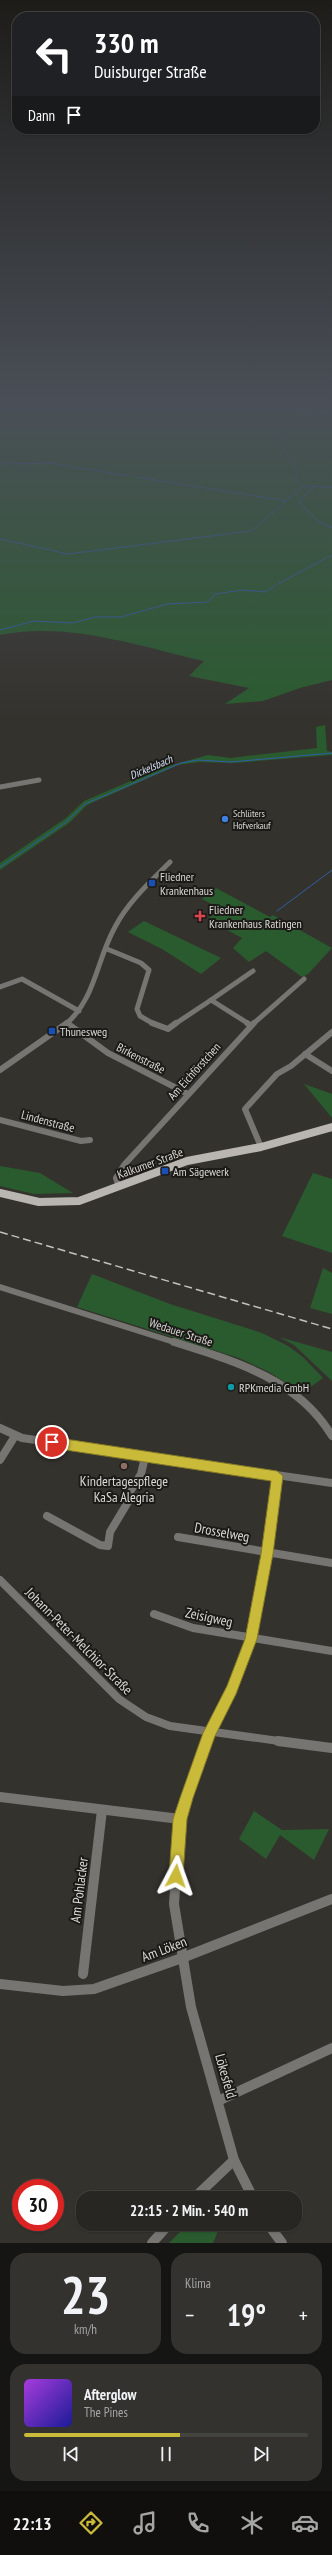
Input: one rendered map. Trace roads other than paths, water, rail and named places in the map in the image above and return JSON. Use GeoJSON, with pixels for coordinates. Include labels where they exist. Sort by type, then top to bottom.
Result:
{"type":"FeatureCollection","features":[{"type":"Feature","properties":{"kind":"main road","name":"Kalkumer Straße"},"geometry":{"type":"LineString","coordinates":[[0,1193],[39,1202],[66,1202],[97,1196],[188,1161],[261,1147],[332,1127]]}},
{"type":"Feature","properties":{"kind":"street"},"geometry":{"type":"LineString","coordinates":[[0,787],[39,780]]}},
{"type":"Feature","properties":{"kind":"street"},"geometry":{"type":"LineString","coordinates":[[0,1070],[67,1023],[79,1011],[87,1000],[109,938],[118,922],[170,862]]}},
{"type":"Feature","properties":{"kind":"street"},"geometry":{"type":"LineString","coordinates":[[106,949],[141,963],[149,970],[149,976],[137,1009],[140,1016],[158,1027],[170,1028],[253,971]]}},
{"type":"Feature","properties":{"kind":"street"},"geometry":{"type":"LineString","coordinates":[[0,987],[22,979],[79,1011]]}},
{"type":"Feature","properties":{"kind":"street","name":"Am Eichförstchen"},"geometry":{"type":"LineString","coordinates":[[119,1187],[116,1181],[119,1171],[250,1025],[304,979]]}},
{"type":"Feature","properties":{"kind":"street"},"geometry":{"type":"LineString","coordinates":[[211,1000],[250,1025]]}},
{"type":"Feature","properties":{"kind":"street","name":"Birkenstraße"},"geometry":{"type":"LineString","coordinates":[[67,1023],[108,1054],[188,1094]]}},
{"type":"Feature","properties":{"kind":"street"},"geometry":{"type":"LineString","coordinates":[[261,1147],[245,1109],[277,1074],[291,1066],[328,1033],[332,1032]]}},
{"type":"Feature","properties":{"kind":"street"},"geometry":{"type":"LineString","coordinates":[[305,1054],[332,1071]]}},
{"type":"Feature","properties":{"kind":"street","name":"Lindenstraße"},"geometry":{"type":"LineString","coordinates":[[0,1120],[81,1141],[90,1140]]}},
{"type":"Feature","properties":{"kind":"street","name":"Wedauer Straße"},"geometry":{"type":"LineString","coordinates":[[0,1287],[235,1361],[262,1373],[305,1402],[327,1426],[332,1436]]}},
{"type":"Feature","properties":{"kind":"street"},"geometry":{"type":"LineString","coordinates":[[0,1428],[15,1436],[145,1457],[332,1483]]}},
{"type":"Feature","properties":{"kind":"street"},"geometry":{"type":"LineString","coordinates":[[0,1460],[15,1436]]}},
{"type":"Feature","properties":{"kind":"street"},"geometry":{"type":"LineString","coordinates":[[47,1516],[100,1545],[108,1546],[110,1532],[128,1502],[128,1496],[141,1474],[145,1457]]}},
{"type":"Feature","properties":{"kind":"street","name":"Lökesfeld"},"geometry":{"type":"LineString","coordinates":[[250,2191],[234,2160],[191,2007],[174,1904],[180,1819],[209,1733],[234,1683],[251,1639],[267,1554],[277,1476]]}},
{"type":"Feature","properties":{"kind":"street","name":"Drosselweg"},"geometry":{"type":"LineString","coordinates":[[178,1537],[267,1554],[332,1563]]}},
{"type":"Feature","properties":{"kind":"street","name":"Johann-Peter-Melchior-Straße"},"geometry":{"type":"LineString","coordinates":[[0,1580],[90,1672],[130,1708],[170,1726],[209,1733],[332,1748]]}},
{"type":"Feature","properties":{"kind":"street","name":"Zeisigweg"},"geometry":{"type":"LineString","coordinates":[[154,1614],[181,1625],[251,1639],[332,1651]]}},
{"type":"Feature","properties":{"kind":"street"},"geometry":{"type":"LineString","coordinates":[[0,1797],[180,1819]]}},
{"type":"Feature","properties":{"kind":"street","name":"Am Pohlacker"},"geometry":{"type":"LineString","coordinates":[[83,1974],[102,1810]]}},
{"type":"Feature","properties":{"kind":"street","name":"Am Löken"},"geometry":{"type":"LineString","coordinates":[[0,1984],[82,1991],[182,1958],[332,1899]]}},
{"type":"Feature","properties":{"kind":"street"},"geometry":{"type":"LineString","coordinates":[[218,2101],[332,2048]]}},
{"type":"Feature","properties":{"kind":"street"},"geometry":{"type":"LineString","coordinates":[[201,2191],[234,2160]]}},
{"type":"Feature","properties":{"kind":"street"},"geometry":{"type":"LineString","coordinates":[[152,2243],[163,2231]]}},
{"type":"Feature","properties":{"kind":"street"},"geometry":{"type":"LineString","coordinates":[[273,2231],[282,2243]]}},
{"type":"Feature","properties":{"kind":"waterway"},"geometry":{"type":"LineString","coordinates":[[0,539],[68,554],[251,531],[275,511]]}},
{"type":"Feature","properties":{"kind":"waterway"},"geometry":{"type":"LineString","coordinates":[[308,511],[318,521],[332,528]]}},
{"type":"Feature","properties":{"kind":"waterway"},"geometry":{"type":"LineString","coordinates":[[278,584],[332,555]]}},
{"type":"Feature","properties":{"kind":"waterway"},"geometry":{"type":"LineString","coordinates":[[0,630],[34,621],[73,623],[95,617],[121,617],[167,604],[208,602],[215,594],[242,590],[265,592],[276,585]]}},
{"type":"Feature","properties":{"kind":"waterway","name":"Dickelsbach"},"geometry":{"type":"LineString","coordinates":[[0,867],[66,822],[85,804],[181,763],[198,760],[231,762],[332,753]]}},
{"type":"Feature","properties":{"kind":"waterway"},"geometry":{"type":"LineString","coordinates":[[277,911],[332,870]]}},
{"type":"Feature","properties":{"kind":"railway"},"geometry":{"type":"LineString","coordinates":[[0,1232],[332,1329]]}},
{"type":"Feature","properties":{"kind":"place","name":"Schlüters Hofverkauf"},"geometry":{"type":"Point","coordinates":[225,819]}},
{"type":"Feature","properties":{"kind":"place","name":"Fliedner Krankenhaus"},"geometry":{"type":"Point","coordinates":[152,883]}},
{"type":"Feature","properties":{"kind":"place","name":"Fliedner Krankenhaus Ratingen"},"geometry":{"type":"Point","coordinates":[200,916]}},
{"type":"Feature","properties":{"kind":"place","name":"Thunesweg"},"geometry":{"type":"Point","coordinates":[52,1031]}},
{"type":"Feature","properties":{"kind":"place","name":"Am Sägewerk"},"geometry":{"type":"Point","coordinates":[165,1171]}},
{"type":"Feature","properties":{"kind":"place","name":"RPKmedia GmbH"},"geometry":{"type":"Point","coordinates":[231,1387]}},
{"type":"Feature","properties":{"kind":"place","name":"Kindertagespflege KaSa Alegria"},"geometry":{"type":"Point","coordinates":[124,1466]}}]}
